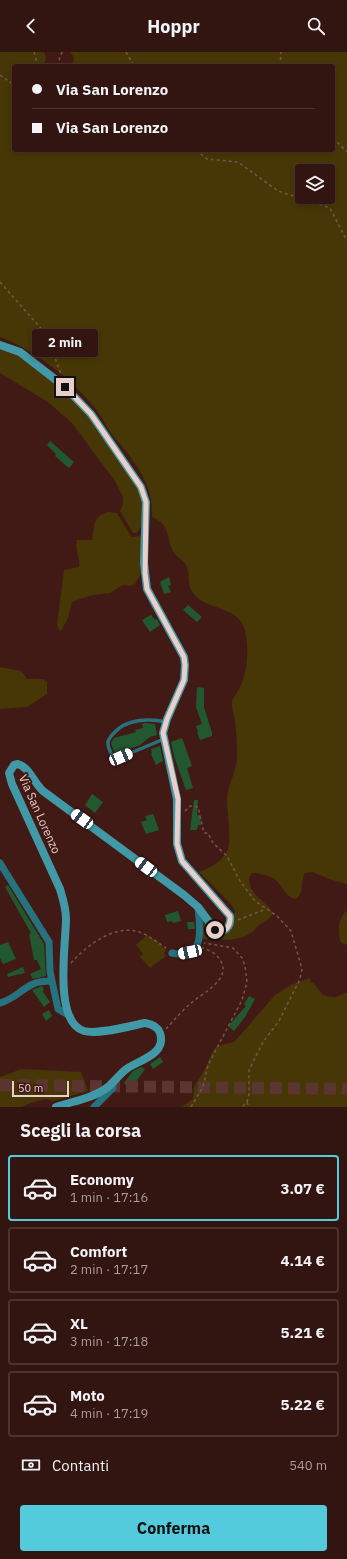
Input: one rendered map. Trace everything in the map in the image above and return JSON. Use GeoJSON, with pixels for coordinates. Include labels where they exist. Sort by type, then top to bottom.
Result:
{"type":"FeatureCollection","features":[{"type":"Feature","properties":{"kind":"street"},"geometry":{"type":"LineString","coordinates":[[0,344],[20,352],[65,387],[91,414],[141,487],[144,494],[146,502],[145,573],[147,589],[184,657],[185,665],[184,680],[166,722],[163,733],[178,799],[177,844],[182,861],[229,914],[230,922]]}},
{"type":"Feature","properties":{"kind":"street","name":"Via San Lorenzo"},"geometry":{"type":"LineString","coordinates":[[160,1035],[157,1028],[150,1024],[99,1032],[84,1031],[74,1025],[70,1016],[63,987],[66,918],[63,900],[60,889],[12,784],[9,773],[14,765],[18,764],[25,767],[41,789],[184,895],[198,907],[212,927],[217,931],[225,930],[229,927],[230,922]]}},
{"type":"Feature","properties":{"kind":"street"},"geometry":{"type":"LineString","coordinates":[[0,864],[49,942],[50,971],[58,1009],[70,1016]]}},
{"type":"Feature","properties":{"kind":"street"},"geometry":{"type":"LineString","coordinates":[[172,952],[180,954],[190,952],[198,944],[201,937],[198,907]]}},
{"type":"Feature","properties":{"kind":"street"},"geometry":{"type":"LineString","coordinates":[[0,1003],[13,999],[33,984],[42,981],[52,981]]}},
{"type":"Feature","properties":{"kind":"street"},"geometry":{"type":"LineString","coordinates":[[56,1107],[96,1093],[109,1086],[125,1070],[156,1051],[160,1044],[160,1035]]}},
{"type":"Feature","properties":{"kind":"street"},"geometry":{"type":"LineString","coordinates":[[94,1107],[113,1088],[113,1082]]}},
{"type":"Feature","properties":{"kind":"lane"},"geometry":{"type":"LineString","coordinates":[[164,739],[116,758],[112,756],[108,743],[116,730],[123,725],[154,719],[166,722]]}},
{"type":"Feature","properties":{"kind":"path"},"geometry":{"type":"LineString","coordinates":[[34,52],[37,64]]}},
{"type":"Feature","properties":{"kind":"path"},"geometry":{"type":"LineString","coordinates":[[58,64],[62,52]]}},
{"type":"Feature","properties":{"kind":"path"},"geometry":{"type":"LineString","coordinates":[[126,52],[133,64]]}},
{"type":"Feature","properties":{"kind":"path"},"geometry":{"type":"LineString","coordinates":[[280,64],[281,52]]}},
{"type":"Feature","properties":{"kind":"path"},"geometry":{"type":"LineString","coordinates":[[0,75],[12,84]]}},
{"type":"Feature","properties":{"kind":"path"},"geometry":{"type":"LineString","coordinates":[[335,140],[347,152]]}},
{"type":"Feature","properties":{"kind":"path"},"geometry":{"type":"LineString","coordinates":[[198,152],[207,159],[238,162],[278,191],[330,208],[347,241]]}},
{"type":"Feature","properties":{"kind":"path"},"geometry":{"type":"LineString","coordinates":[[0,282],[46,334],[65,387]]}},
{"type":"Feature","properties":{"kind":"path"},"geometry":{"type":"LineString","coordinates":[[178,820],[190,806],[198,807],[204,833],[208,833],[213,843],[227,856],[240,880],[255,901],[277,916],[291,930],[302,969],[300,979],[279,1021],[263,1042],[249,1070],[250,1085],[247,1102],[249,1107]]}},
{"type":"Feature","properties":{"kind":"path"},"geometry":{"type":"LineString","coordinates":[[230,922],[266,909]]}},
{"type":"Feature","properties":{"kind":"path"},"geometry":{"type":"LineString","coordinates":[[63,972],[80,954],[100,940],[121,931],[130,930],[141,932],[172,952]]}},
{"type":"Feature","properties":{"kind":"path"},"geometry":{"type":"LineString","coordinates":[[160,1035],[190,1004],[216,983],[222,975],[223,964],[218,957],[198,944]]}},
{"type":"Feature","properties":{"kind":"path"},"geometry":{"type":"LineString","coordinates":[[192,1107],[203,1087],[208,1065],[242,1000],[247,982],[245,966],[242,958],[234,948],[198,944]]}},
{"type":"Feature","properties":{"kind":"path"},"geometry":{"type":"LineString","coordinates":[[242,1107],[247,1102]]}},
{"type":"Feature","properties":{"kind":"shaded area"},"geometry":{"type":"Polygon","coordinates":[[[0,52],[44,52],[46,57],[44,64],[12,64],[12,152],[335,152],[335,64],[72,64],[74,59],[70,52],[347,52],[347,884],[329,879],[313,872],[305,873],[299,896],[296,899],[289,896],[275,879],[265,875],[252,873],[249,878],[252,889],[273,913],[252,932],[241,938],[228,940],[202,939],[197,910],[215,930],[233,924],[235,911],[231,904],[199,872],[211,867],[222,859],[228,847],[229,834],[227,800],[237,757],[237,739],[232,702],[245,673],[247,644],[245,630],[236,616],[206,603],[193,593],[190,587],[186,565],[172,549],[166,529],[159,521],[152,517],[150,494],[141,474],[129,455],[111,433],[85,396],[51,366],[26,349],[0,337],[0,52]]]}},
{"type":"Feature","properties":{"kind":"shaded area"},"geometry":{"type":"Polygon","coordinates":[[[0,343],[73,393],[143,491],[143,523],[137,533],[133,533],[120,511],[123,504],[123,497],[115,481],[72,423],[48,402],[0,373],[0,343]]]}},
{"type":"Feature","properties":{"kind":"shaded area"},"geometry":{"type":"Polygon","coordinates":[[[108,512],[117,513],[132,537],[140,536],[144,529],[143,570],[135,584],[130,586],[123,585],[110,593],[93,595],[72,602],[68,618],[60,631],[57,625],[64,570],[79,567],[76,547],[77,540],[92,540],[94,526],[97,519],[108,512]]]}},
{"type":"Feature","properties":{"kind":"shaded area"},"geometry":{"type":"Polygon","coordinates":[[[0,667],[21,671],[27,679],[43,679],[47,682],[47,694],[27,707],[0,709],[0,667]]]}},
{"type":"Feature","properties":{"kind":"shaded area"},"geometry":{"type":"Polygon","coordinates":[[[347,910],[347,945],[341,943],[339,925],[347,910]]]}},
{"type":"Feature","properties":{"kind":"shaded area"},"geometry":{"type":"Polygon","coordinates":[[[147,935],[159,942],[158,943],[166,950],[164,953],[166,956],[150,968],[140,957],[143,954],[136,945],[147,935]]]}},
{"type":"Feature","properties":{"kind":"shaded area"},"geometry":{"type":"Polygon","coordinates":[[[310,978],[310,982],[327,996],[334,997],[347,993],[347,1107],[182,1107],[193,1099],[194,1087],[205,1069],[214,1049],[218,1046],[234,1042],[275,995],[291,985],[310,978]]]}},
{"type":"Feature","properties":{"kind":"shaded area"},"geometry":{"type":"Polygon","coordinates":[[[22,1069],[81,1072],[88,1091],[53,1101],[46,1099],[30,1103],[22,1107],[0,1107],[0,1077],[22,1069]]]}},
{"type":"Feature","properties":{"kind":"building"},"geometry":{"type":"Polygon","coordinates":[[[50,441],[74,462],[69,468],[55,456],[56,454],[47,445],[50,441]]]}},
{"type":"Feature","properties":{"kind":"building"},"geometry":{"type":"Polygon","coordinates":[[[169,577],[171,585],[168,586],[171,592],[164,594],[160,582],[169,577]]]}},
{"type":"Feature","properties":{"kind":"building"},"geometry":{"type":"Polygon","coordinates":[[[188,605],[202,617],[197,622],[183,610],[188,605]]]}},
{"type":"Feature","properties":{"kind":"building"},"geometry":{"type":"Polygon","coordinates":[[[151,615],[155,620],[157,619],[160,625],[150,632],[142,620],[151,615]]]}},
{"type":"Feature","properties":{"kind":"building"},"geometry":{"type":"Polygon","coordinates":[[[197,687],[204,688],[204,707],[212,733],[212,736],[200,740],[196,726],[202,724],[196,707],[197,687]]]}},
{"type":"Feature","properties":{"kind":"building"},"geometry":{"type":"Polygon","coordinates":[[[142,724],[155,724],[157,735],[150,737],[140,745],[115,754],[111,743],[114,738],[136,732],[135,730],[143,728],[142,724]]]}},
{"type":"Feature","properties":{"kind":"building"},"geometry":{"type":"Polygon","coordinates":[[[182,738],[192,766],[187,768],[193,788],[186,790],[174,756],[171,742],[182,738]]]}},
{"type":"Feature","properties":{"kind":"building"},"geometry":{"type":"Polygon","coordinates":[[[160,746],[163,761],[156,765],[151,754],[151,749],[160,746]]]}},
{"type":"Feature","properties":{"kind":"building"},"geometry":{"type":"Polygon","coordinates":[[[92,794],[103,802],[95,813],[85,805],[92,794]]]}},
{"type":"Feature","properties":{"kind":"building"},"geometry":{"type":"Polygon","coordinates":[[[194,800],[198,800],[197,815],[200,815],[201,825],[198,825],[197,830],[190,830],[194,800]]]}},
{"type":"Feature","properties":{"kind":"building"},"geometry":{"type":"Polygon","coordinates":[[[153,814],[159,830],[146,834],[141,822],[147,820],[145,816],[153,814]]]}},
{"type":"Feature","properties":{"kind":"building"},"geometry":{"type":"Polygon","coordinates":[[[8,885],[44,944],[46,976],[33,979],[30,974],[41,969],[37,960],[34,960],[29,934],[31,933],[5,887],[8,885]]]}},
{"type":"Feature","properties":{"kind":"building"},"geometry":{"type":"Polygon","coordinates":[[[178,911],[181,921],[173,923],[172,921],[167,922],[165,915],[178,911]]]}},
{"type":"Feature","properties":{"kind":"building"},"geometry":{"type":"Polygon","coordinates":[[[187,922],[194,922],[195,929],[188,929],[187,922]]]}},
{"type":"Feature","properties":{"kind":"building"},"geometry":{"type":"Polygon","coordinates":[[[8,942],[16,959],[3,964],[0,958],[0,945],[8,942]]]}},
{"type":"Feature","properties":{"kind":"building"},"geometry":{"type":"Polygon","coordinates":[[[23,967],[25,973],[8,977],[7,974],[23,967]]]}},
{"type":"Feature","properties":{"kind":"building"},"geometry":{"type":"Polygon","coordinates":[[[42,986],[44,989],[43,992],[50,1002],[44,1007],[32,990],[42,986]]]}},
{"type":"Feature","properties":{"kind":"building"},"geometry":{"type":"Polygon","coordinates":[[[249,996],[255,999],[245,1017],[234,1031],[228,1026],[246,1006],[244,1004],[249,996]]]}},
{"type":"Feature","properties":{"kind":"building"},"geometry":{"type":"Polygon","coordinates":[[[49,1010],[52,1016],[46,1021],[42,1014],[49,1010]]]}},
{"type":"Feature","properties":{"kind":"building"},"geometry":{"type":"Polygon","coordinates":[[[160,1057],[163,1062],[153,1069],[150,1064],[160,1057]]]}},
{"type":"Feature","properties":{"kind":"building"},"geometry":{"type":"Polygon","coordinates":[[[141,1067],[145,1069],[133,1086],[129,1087],[124,1083],[133,1071],[141,1067]]]}},
{"type":"Feature","properties":{"kind":"tunnel"},"geometry":{"type":"LineString","coordinates":[[0,1085],[347,1089]]}},
{"type":"Feature","properties":{"kind":"route"},"geometry":{"type":"LineString","coordinates":[[65,387],[91,414],[141,487],[144,494],[146,502],[145,573],[147,589],[184,657],[185,665],[184,680],[165,724],[163,733],[178,799],[176,839],[182,861],[230,916],[229,927],[220,932],[215,930]]}}]}
